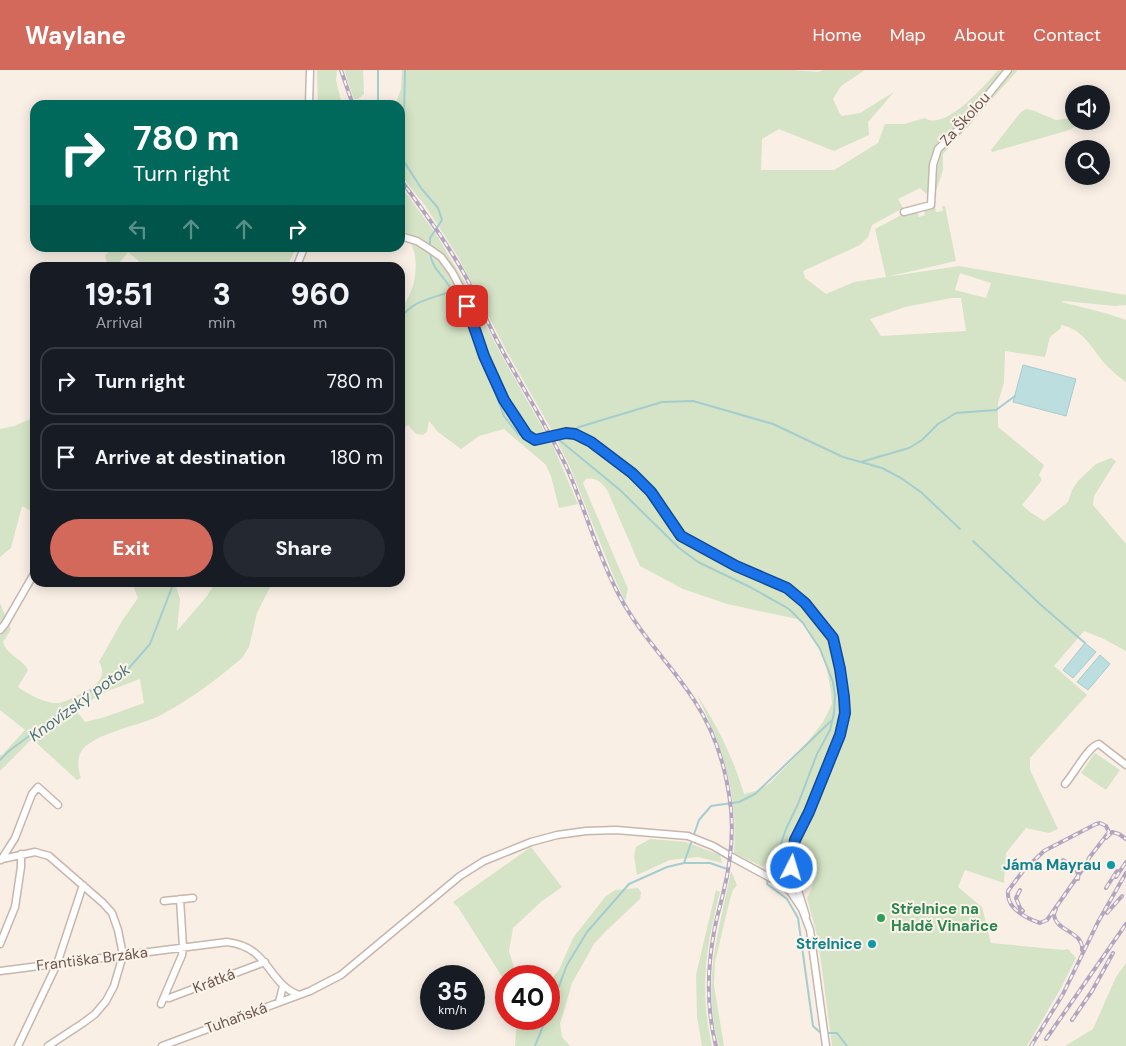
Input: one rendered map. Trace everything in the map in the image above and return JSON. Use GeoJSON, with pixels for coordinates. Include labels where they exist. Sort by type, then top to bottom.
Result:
{"type":"FeatureCollection","features":[{"type":"Feature","properties":{"kind":"street"},"geometry":{"type":"LineString","coordinates":[[310,70],[310,100]]}},
{"type":"Feature","properties":{"kind":"street","name":"Za Školou"},"geometry":{"type":"LineString","coordinates":[[904,212],[931,204],[933,165],[938,149],[966,122],[1008,70]]}},
{"type":"Feature","properties":{"kind":"street"},"geometry":{"type":"LineString","coordinates":[[405,237],[417,241],[441,257],[452,272],[461,289],[484,356],[504,400],[527,435],[535,440],[566,433],[575,434],[591,442],[632,473],[651,492],[681,536],[736,566],[787,588],[805,603],[833,638],[838,655],[845,713],[840,735],[794,845],[792,871],[806,916],[813,949],[826,1046]]}},
{"type":"Feature","properties":{"kind":"street"},"geometry":{"type":"LineString","coordinates":[[0,630],[30,581]]}},
{"type":"Feature","properties":{"kind":"street"},"geometry":{"type":"LineString","coordinates":[[1065,784],[1090,749],[1096,744],[1099,744],[1126,765]]}},
{"type":"Feature","properties":{"kind":"street"},"geometry":{"type":"LineString","coordinates":[[1,860],[15,838],[32,794],[38,787],[58,805]]}},
{"type":"Feature","properties":{"kind":"street","name":"Tuhaňská"},"geometry":{"type":"LineString","coordinates":[[162,1046],[310,991],[341,975],[460,876],[484,861],[531,842],[557,835],[586,831],[616,830],[688,836],[713,846],[774,880],[795,897],[806,916]]}},
{"type":"Feature","properties":{"kind":"street"},"geometry":{"type":"LineString","coordinates":[[1,860],[35,852],[49,856],[103,902],[116,921],[123,955],[114,986],[101,1008],[83,1023],[48,1046]]}},
{"type":"Feature","properties":{"kind":"street"},"geometry":{"type":"LineString","coordinates":[[0,944],[14,906],[21,868],[21,854]]}},
{"type":"Feature","properties":{"kind":"street"},"geometry":{"type":"LineString","coordinates":[[774,880],[788,877],[792,871]]}},
{"type":"Feature","properties":{"kind":"street"},"geometry":{"type":"LineString","coordinates":[[18,1046],[57,964],[84,885]]}},
{"type":"Feature","properties":{"kind":"street"},"geometry":{"type":"LineString","coordinates":[[164,901],[193,898]]}},
{"type":"Feature","properties":{"kind":"street"},"geometry":{"type":"LineString","coordinates":[[180,899],[183,947]]}},
{"type":"Feature","properties":{"kind":"street","name":"Františka Brzáka"},"geometry":{"type":"LineString","coordinates":[[0,971],[227,942],[236,943],[250,949],[265,962],[283,986],[299,995]]}},
{"type":"Feature","properties":{"kind":"street","name":"Krátká"},"geometry":{"type":"LineString","coordinates":[[183,947],[182,955],[162,1000],[265,962]]}},
{"type":"Feature","properties":{"kind":"street"},"geometry":{"type":"LineString","coordinates":[[279,1002],[283,986]]}},
{"type":"Feature","properties":{"kind":"green space"},"geometry":{"type":"Polygon","coordinates":[[[317,70],[337,70],[336,80],[341,100],[318,100],[317,70]]]}},
{"type":"Feature","properties":{"kind":"green space"},"geometry":{"type":"Polygon","coordinates":[[[344,70],[363,70],[364,94],[358,99],[354,99],[344,70]]]}},
{"type":"Feature","properties":{"kind":"green space"},"geometry":{"type":"Polygon","coordinates":[[[402,70],[793,70],[818,72],[823,70],[865,70],[841,86],[833,99],[842,116],[860,113],[894,92],[868,122],[869,135],[834,151],[779,129],[762,139],[761,170],[834,170],[878,143],[885,124],[904,124],[925,118],[933,121],[943,118],[954,113],[975,95],[998,70],[1018,70],[943,154],[943,170],[933,200],[920,188],[898,199],[903,208],[872,225],[868,237],[860,245],[803,271],[805,278],[826,294],[854,282],[959,266],[1126,295],[1126,305],[1115,306],[1061,302],[1126,320],[1126,382],[1107,366],[1082,336],[1069,327],[1061,325],[1061,328],[1050,337],[1045,357],[1005,351],[1004,382],[998,403],[998,427],[1044,465],[1039,475],[1042,480],[1022,505],[1044,521],[1068,502],[1072,490],[1078,481],[1096,464],[1111,458],[1116,461],[1094,496],[1093,505],[1126,544],[1126,651],[1084,631],[1054,666],[1087,695],[1030,758],[1030,770],[1058,829],[1049,833],[1026,828],[1006,853],[1004,883],[965,870],[958,887],[982,907],[991,943],[1068,949],[1076,958],[1027,1046],[832,1046],[818,939],[807,898],[812,888],[817,866],[809,863],[802,847],[775,848],[763,867],[734,853],[734,810],[727,771],[697,695],[712,718],[724,743],[744,794],[756,791],[769,784],[800,752],[823,722],[832,704],[826,664],[820,650],[807,626],[797,619],[727,604],[683,589],[640,566],[608,491],[595,479],[586,479],[583,483],[628,589],[625,601],[570,467],[550,427],[506,350],[457,255],[426,207],[405,180],[405,100],[397,100],[401,89],[402,70]],[[960,273],[955,290],[986,298],[991,283],[960,273]],[[951,298],[905,307],[870,319],[881,336],[966,331],[961,298],[951,298]]]}},
{"type":"Feature","properties":{"kind":"green space"},"geometry":{"type":"Polygon","coordinates":[[[1026,109],[1056,120],[1065,119],[1065,130],[1068,130],[992,152],[991,150],[1021,112],[1026,109]]]}},
{"type":"Feature","properties":{"kind":"green space"},"geometry":{"type":"Polygon","coordinates":[[[405,192],[436,234],[464,281],[500,353],[553,446],[578,504],[559,508],[551,476],[546,465],[504,429],[479,436],[461,449],[438,432],[429,421],[427,432],[423,435],[416,434],[408,425],[405,427],[405,304],[414,282],[416,266],[411,243],[405,231],[405,192]]]}},
{"type":"Feature","properties":{"kind":"green space"},"geometry":{"type":"Polygon","coordinates":[[[942,206],[945,206],[956,261],[886,277],[875,229],[905,213],[917,210],[919,217],[925,215],[924,210],[935,207],[936,212],[943,211],[942,206]]]}},
{"type":"Feature","properties":{"kind":"green space"},"geometry":{"type":"Polygon","coordinates":[[[108,252],[128,252],[120,262],[107,262],[105,256],[108,252]]]}},
{"type":"Feature","properties":{"kind":"green space"},"geometry":{"type":"Polygon","coordinates":[[[128,252],[294,252],[289,262],[140,262],[128,252]]]}},
{"type":"Feature","properties":{"kind":"green space"},"geometry":{"type":"Polygon","coordinates":[[[30,419],[30,510],[22,506],[11,548],[0,557],[0,429],[14,426],[30,419]]]}},
{"type":"Feature","properties":{"kind":"green space"},"geometry":{"type":"Polygon","coordinates":[[[134,587],[176,587],[180,599],[177,631],[213,587],[270,587],[257,613],[249,647],[242,658],[179,705],[157,717],[107,734],[89,743],[83,749],[78,759],[81,778],[77,780],[32,739],[0,771],[0,755],[25,730],[0,710],[0,603],[11,629],[3,642],[5,647],[28,670],[18,687],[37,698],[53,703],[67,701],[85,692],[98,682],[102,673],[99,662],[122,621],[138,598],[134,587]],[[140,679],[108,691],[78,707],[78,713],[85,722],[144,703],[140,679]]]}},
{"type":"Feature","properties":{"kind":"green space"},"geometry":{"type":"Polygon","coordinates":[[[1095,753],[1120,770],[1106,790],[1081,773],[1095,753]]]}},
{"type":"Feature","properties":{"kind":"green space"},"geometry":{"type":"Polygon","coordinates":[[[650,839],[686,842],[720,855],[722,863],[698,857],[670,860],[637,875],[634,856],[636,847],[650,839]]]}},
{"type":"Feature","properties":{"kind":"green space"},"geometry":{"type":"Polygon","coordinates":[[[531,847],[562,887],[542,901],[513,928],[509,951],[513,965],[495,966],[453,902],[531,847]]]}},
{"type":"Feature","properties":{"kind":"green space"},"geometry":{"type":"Polygon","coordinates":[[[731,871],[737,885],[730,899],[715,962],[714,985],[724,1046],[719,1046],[714,1023],[712,979],[717,937],[731,871]]]}},
{"type":"Feature","properties":{"kind":"green space"},"geometry":{"type":"Polygon","coordinates":[[[638,888],[641,892],[640,899],[594,944],[572,983],[560,1024],[560,968],[573,938],[605,897],[615,890],[638,888]]]}},
{"type":"Feature","properties":{"kind":"green space"},"geometry":{"type":"Polygon","coordinates":[[[716,890],[720,892],[708,950],[705,987],[712,1046],[702,1046],[697,1017],[696,975],[716,890]]]}},
{"type":"Feature","properties":{"kind":"green space"},"geometry":{"type":"Polygon","coordinates":[[[1126,963],[1126,1046],[1065,1046],[1093,1029],[1116,977],[1126,963]]]}},
{"type":"Feature","properties":{"kind":"green space"},"geometry":{"type":"Polygon","coordinates":[[[560,1024],[562,1037],[570,1046],[515,1046],[516,1030],[560,1030],[560,1024]]]}},
{"type":"Feature","properties":{"kind":"water"},"geometry":{"type":"Polygon","coordinates":[[[1023,365],[1076,379],[1066,416],[1013,402],[1023,365]]]}},
{"type":"Feature","properties":{"kind":"water"},"geometry":{"type":"Polygon","coordinates":[[[1085,643],[1096,652],[1073,678],[1063,670],[1085,643]]]}},
{"type":"Feature","properties":{"kind":"water"},"geometry":{"type":"Polygon","coordinates":[[[1100,655],[1110,664],[1088,690],[1077,682],[1100,655]]]}},
{"type":"Feature","properties":{"kind":"waterway"},"geometry":{"type":"LineString","coordinates":[[378,70],[378,100]]}},
{"type":"Feature","properties":{"kind":"waterway","name":"Knovízský potok"},"geometry":{"type":"LineString","coordinates":[[404,100],[405,70]]}},
{"type":"Feature","properties":{"kind":"waterway","name":"Knovízský potok"},"geometry":{"type":"LineString","coordinates":[[405,163],[421,188],[438,208],[442,220],[430,238],[430,247]]}},
{"type":"Feature","properties":{"kind":"waterway","name":"Knovízský potok"},"geometry":{"type":"LineString","coordinates":[[405,313],[417,304],[452,291],[433,263],[430,252]]}},
{"type":"Feature","properties":{"kind":"waterway"},"geometry":{"type":"LineString","coordinates":[[452,291],[478,349]]}},
{"type":"Feature","properties":{"kind":"waterway"},"geometry":{"type":"LineString","coordinates":[[483,360],[504,416],[518,434],[537,444],[558,439],[620,490],[679,548],[698,562],[750,587],[789,609],[803,623],[820,649],[833,682],[835,695],[834,713],[830,730],[817,754],[798,804],[786,829],[770,876]]}},
{"type":"Feature","properties":{"kind":"waterway"},"geometry":{"type":"LineString","coordinates":[[861,462],[909,448],[922,440],[938,424],[956,413],[996,410],[1015,396]]}},
{"type":"Feature","properties":{"kind":"waterway"},"geometry":{"type":"LineString","coordinates":[[571,432],[579,427],[662,402],[693,401],[773,424],[843,457],[882,468],[901,478],[922,493],[960,529]]}},
{"type":"Feature","properties":{"kind":"waterway"},"geometry":{"type":"LineString","coordinates":[[973,541],[1041,605],[1085,643]]}},
{"type":"Feature","properties":{"kind":"waterway","name":"Knovízský potok"},"geometry":{"type":"LineString","coordinates":[[0,760],[9,751],[81,697],[129,668],[150,644],[172,587]]}},
{"type":"Feature","properties":{"kind":"waterway"},"geometry":{"type":"LineString","coordinates":[[560,983],[567,965],[587,932],[629,884],[667,867],[684,863],[699,820],[711,806],[739,802],[755,794],[831,721]]}},
{"type":"Feature","properties":{"kind":"waterway"},"geometry":{"type":"LineString","coordinates":[[685,863],[710,863],[727,869]]}},
{"type":"Feature","properties":{"kind":"waterway"},"geometry":{"type":"LineString","coordinates":[[768,880],[767,884],[787,899],[798,918],[813,1026],[822,1034]]}},
{"type":"Feature","properties":{"kind":"waterway"},"geometry":{"type":"LineString","coordinates":[[535,1046],[542,1030]]}},
{"type":"Feature","properties":{"kind":"waterway"},"geometry":{"type":"LineString","coordinates":[[826,1033],[837,1033],[847,1046]]}},
{"type":"Feature","properties":{"kind":"railway"},"geometry":{"type":"LineString","coordinates":[[341,70],[351,100]]}},
{"type":"Feature","properties":{"kind":"railway"},"geometry":{"type":"LineString","coordinates":[[405,186],[460,266],[503,352],[559,451],[604,563],[619,595],[645,636],[694,700],[707,722],[717,746],[729,794],[732,832],[726,882],[715,927],[710,961],[709,1003],[716,1046]]}},
{"type":"Feature","properties":{"kind":"railway"},"geometry":{"type":"LineString","coordinates":[[1100,823],[1106,826],[1109,832],[1047,920],[1040,923],[1018,911],[1010,902],[1008,891],[1023,871],[1044,851],[1100,823]]}},
{"type":"Feature","properties":{"kind":"railway"},"geometry":{"type":"LineString","coordinates":[[1106,838],[1112,832],[1126,839]]}},
{"type":"Feature","properties":{"kind":"railway"},"geometry":{"type":"LineString","coordinates":[[1063,860],[1076,870],[1078,879]]}},
{"type":"Feature","properties":{"kind":"railway"},"geometry":{"type":"LineString","coordinates":[[1116,877],[1126,862]]}},
{"type":"Feature","properties":{"kind":"railway"},"geometry":{"type":"LineString","coordinates":[[1106,888],[1117,871]]}},
{"type":"Feature","properties":{"kind":"railway"},"geometry":{"type":"LineString","coordinates":[[1031,1046],[1063,994],[1098,922],[1126,873]]}},
{"type":"Feature","properties":{"kind":"railway"},"geometry":{"type":"LineString","coordinates":[[1020,890],[1016,898],[1023,911]]}},
{"type":"Feature","properties":{"kind":"railway"},"geometry":{"type":"LineString","coordinates":[[1107,913],[1122,896]]}},
{"type":"Feature","properties":{"kind":"railway"},"geometry":{"type":"LineString","coordinates":[[1056,909],[1054,914],[1059,925],[1079,939],[1082,950]]}},
{"type":"Feature","properties":{"kind":"railway"},"geometry":{"type":"LineString","coordinates":[[1046,1039],[1126,924]]}},
{"type":"Feature","properties":{"kind":"railway"},"geometry":{"type":"LineString","coordinates":[[1072,1020],[1092,991],[1113,953]]}},
{"type":"Feature","properties":{"kind":"place","name":"Jáma Mayrau"},"geometry":{"type":"Point","coordinates":[1111,865]}},
{"type":"Feature","properties":{"kind":"place","name":"Střelnice na Haldě Vinařice"},"geometry":{"type":"Point","coordinates":[881,918]}},
{"type":"Feature","properties":{"kind":"place","name":"Střelnice"},"geometry":{"type":"Point","coordinates":[872,944]}},
{"type":"Feature","properties":{"kind":"route"},"geometry":{"type":"LineString","coordinates":[[467,306],[484,356],[504,400],[527,435],[535,440],[566,433],[575,434],[591,442],[632,473],[651,492],[681,536],[694,545],[736,566],[787,588],[805,603],[833,638],[838,655],[845,713],[840,735],[809,812],[795,840],[792,868]]}}]}
